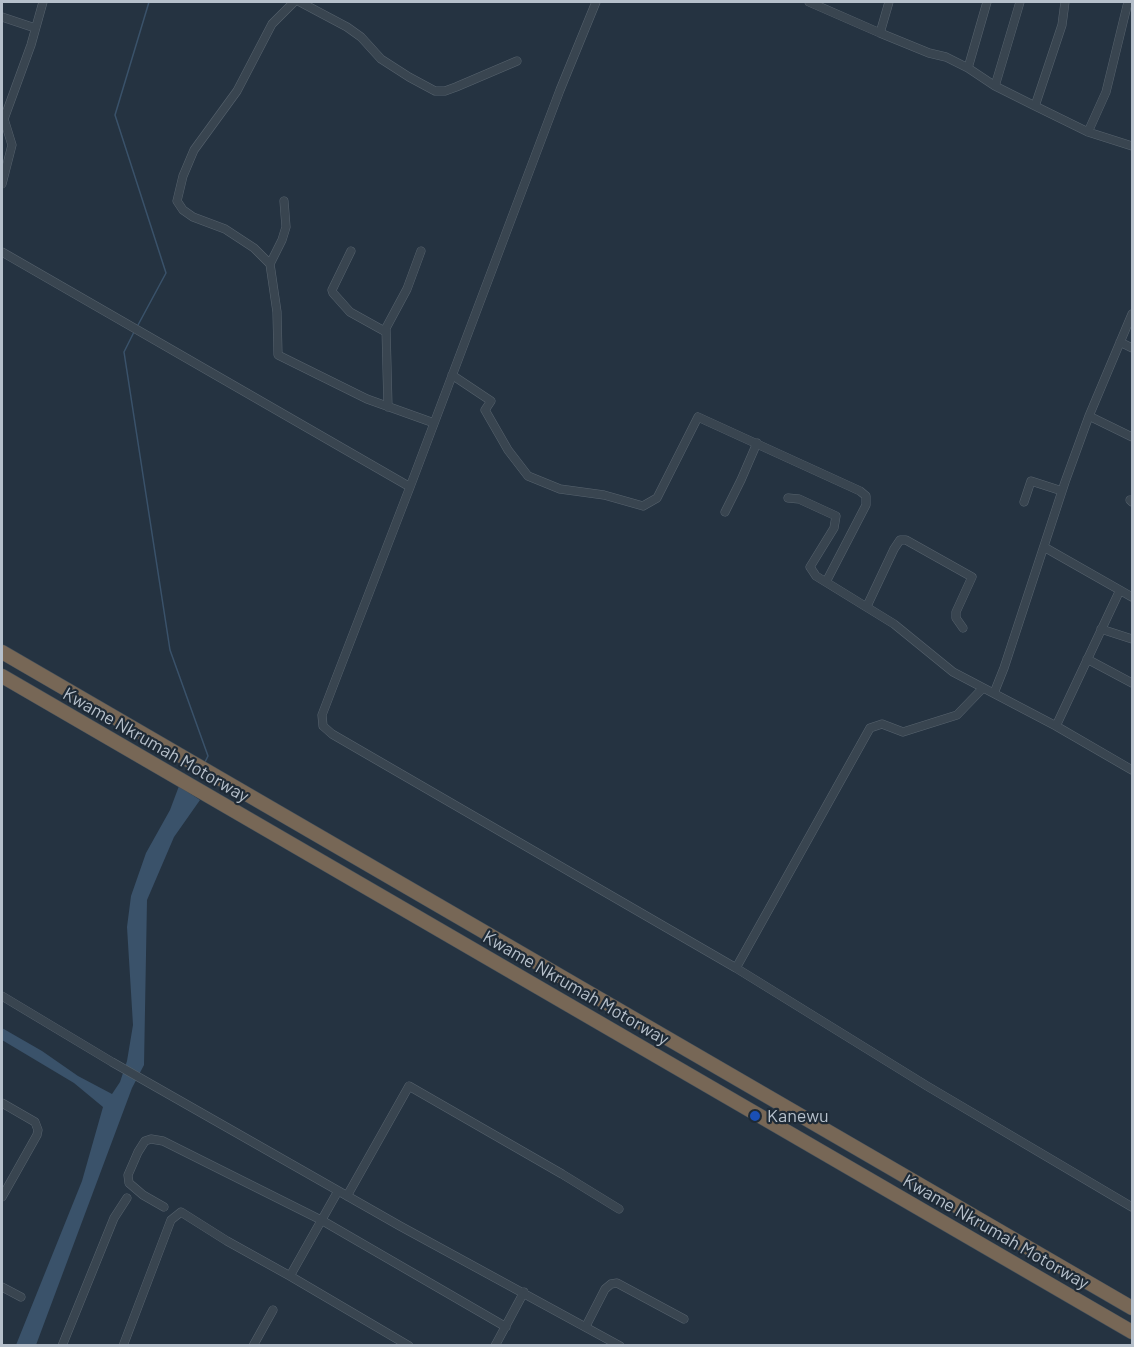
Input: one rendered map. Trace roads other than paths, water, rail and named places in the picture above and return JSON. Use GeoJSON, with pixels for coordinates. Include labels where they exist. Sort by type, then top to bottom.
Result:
{"type":"FeatureCollection","features":[{"type":"Feature","properties":{"kind":"highway","name":"Kwame Nkrumah Motorway"},"geometry":{"type":"LineString","coordinates":[[2,652],[1132,1308]]}},
{"type":"Feature","properties":{"kind":"highway","name":"Kwame Nkrumah Motorway"},"geometry":{"type":"LineString","coordinates":[[2,676],[1132,1332]]}},
{"type":"Feature","properties":{"kind":"street"},"geometry":{"type":"LineString","coordinates":[[2,184],[12,145],[3,115],[43,2]]}},
{"type":"Feature","properties":{"kind":"street"},"geometry":{"type":"LineString","coordinates":[[270,264],[254,248],[225,229],[193,218],[177,201],[183,176],[194,150],[237,91],[272,24],[294,2]]}},
{"type":"Feature","properties":{"kind":"street"},"geometry":{"type":"LineString","coordinates":[[300,2],[347,27],[361,37],[381,59],[435,91],[445,91],[456,87],[517,61]]}},
{"type":"Feature","properties":{"kind":"street"},"geometry":{"type":"LineString","coordinates":[[596,2],[560,90],[411,488],[325,707],[321,720],[322,726],[332,734],[736,968],[918,1081],[1132,1207]]}},
{"type":"Feature","properties":{"kind":"street"},"geometry":{"type":"LineString","coordinates":[[809,2],[880,33],[946,57],[995,86],[1088,132],[1132,146]]}},
{"type":"Feature","properties":{"kind":"street"},"geometry":{"type":"LineString","coordinates":[[880,33],[887,2]]}},
{"type":"Feature","properties":{"kind":"street"},"geometry":{"type":"LineString","coordinates":[[968,68],[987,2]]}},
{"type":"Feature","properties":{"kind":"street"},"geometry":{"type":"LineString","coordinates":[[995,86],[1020,2]]}},
{"type":"Feature","properties":{"kind":"street"},"geometry":{"type":"LineString","coordinates":[[1035,106],[1062,25],[1065,2]]}},
{"type":"Feature","properties":{"kind":"street"},"geometry":{"type":"LineString","coordinates":[[1088,132],[1106,92],[1128,2]]}},
{"type":"Feature","properties":{"kind":"street"},"geometry":{"type":"LineString","coordinates":[[2,17],[35,28]]}},
{"type":"Feature","properties":{"kind":"street"},"geometry":{"type":"LineString","coordinates":[[284,201],[286,227],[270,264],[277,312],[278,355],[367,399],[434,423]]}},
{"type":"Feature","properties":{"kind":"street"},"geometry":{"type":"LineString","coordinates":[[351,251],[333,288],[333,293],[350,312],[386,332]]}},
{"type":"Feature","properties":{"kind":"street"},"geometry":{"type":"LineString","coordinates":[[388,407],[386,332],[388,321],[407,289],[421,251]]}},
{"type":"Feature","properties":{"kind":"street"},"geometry":{"type":"LineString","coordinates":[[2,252],[411,488]]}},
{"type":"Feature","properties":{"kind":"street"},"geometry":{"type":"LineString","coordinates":[[994,693],[1089,416],[1132,314]]}},
{"type":"Feature","properties":{"kind":"street"},"geometry":{"type":"LineString","coordinates":[[1120,342],[1132,348]]}},
{"type":"Feature","properties":{"kind":"street"},"geometry":{"type":"LineString","coordinates":[[452,375],[491,401],[485,410],[508,450],[528,476],[560,489],[604,495],[643,506],[657,498],[698,417],[860,491],[866,496],[866,505],[826,582]]}},
{"type":"Feature","properties":{"kind":"street"},"geometry":{"type":"LineString","coordinates":[[1089,416],[1132,437]]}},
{"type":"Feature","properties":{"kind":"street"},"geometry":{"type":"LineString","coordinates":[[725,512],[757,443]]}},
{"type":"Feature","properties":{"kind":"street"},"geometry":{"type":"LineString","coordinates":[[1024,502],[1031,481],[1062,491]]}},
{"type":"Feature","properties":{"kind":"street"},"geometry":{"type":"LineString","coordinates":[[788,498],[799,499],[836,516],[834,528],[810,567],[816,576],[894,624],[941,665],[1056,726],[1132,770]]}},
{"type":"Feature","properties":{"kind":"street"},"geometry":{"type":"LineString","coordinates":[[867,606],[894,549],[900,540],[906,540],[972,577],[956,612],[956,618],[963,628]]}},
{"type":"Feature","properties":{"kind":"street"},"geometry":{"type":"LineString","coordinates":[[1044,547],[1132,597]]}},
{"type":"Feature","properties":{"kind":"street"},"geometry":{"type":"LineString","coordinates":[[1056,726],[1120,590]]}},
{"type":"Feature","properties":{"kind":"street"},"geometry":{"type":"LineString","coordinates":[[1101,629],[1132,639]]}},
{"type":"Feature","properties":{"kind":"street"},"geometry":{"type":"LineString","coordinates":[[1087,659],[1132,683]]}},
{"type":"Feature","properties":{"kind":"street"},"geometry":{"type":"LineString","coordinates":[[736,968],[870,728],[882,724],[903,732],[957,715],[983,688]]}},
{"type":"Feature","properties":{"kind":"street"},"geometry":{"type":"LineString","coordinates":[[2,996],[112,1062],[338,1191],[620,1346]]}},
{"type":"Feature","properties":{"kind":"street"},"geometry":{"type":"LineString","coordinates":[[347,1196],[409,1086],[619,1209]]}},
{"type":"Feature","properties":{"kind":"street"},"geometry":{"type":"LineString","coordinates":[[2,1103],[35,1122],[38,1130],[3,1192]]}},
{"type":"Feature","properties":{"kind":"street"},"geometry":{"type":"LineString","coordinates":[[164,1207],[143,1195],[129,1183],[128,1175],[138,1152],[145,1141],[151,1139],[163,1141],[322,1221],[506,1327]]}},
{"type":"Feature","properties":{"kind":"street"},"geometry":{"type":"LineString","coordinates":[[290,1276],[338,1191]]}},
{"type":"Feature","properties":{"kind":"street"},"geometry":{"type":"LineString","coordinates":[[62,1346],[114,1218],[127,1198]]}},
{"type":"Feature","properties":{"kind":"street"},"geometry":{"type":"LineString","coordinates":[[123,1346],[171,1220],[182,1212],[227,1241],[409,1346]]}},
{"type":"Feature","properties":{"kind":"street"},"geometry":{"type":"LineString","coordinates":[[586,1326],[606,1289],[611,1284],[617,1283],[684,1319]]}},
{"type":"Feature","properties":{"kind":"street"},"geometry":{"type":"LineString","coordinates":[[2,1287],[21,1297]]}},
{"type":"Feature","properties":{"kind":"street"},"geometry":{"type":"LineString","coordinates":[[495,1346],[524,1292]]}},
{"type":"Feature","properties":{"kind":"street"},"geometry":{"type":"LineString","coordinates":[[253,1346],[273,1310]]}},
{"type":"Feature","properties":{"kind":"water"},"geometry":{"type":"Polygon","coordinates":[[[179,786],[200,800],[174,837],[147,900],[144,1065],[132,1088],[36,1345],[16,1345],[82,1181],[103,1107],[74,1083],[2,1040],[2,1028],[42,1051],[78,1076],[112,1094],[120,1082],[127,1061],[133,1025],[127,927],[131,896],[146,853],[170,810],[179,786]]]}},
{"type":"Feature","properties":{"kind":"waterway"},"geometry":{"type":"LineString","coordinates":[[138,325],[166,273],[115,115],[149,2]]}},
{"type":"Feature","properties":{"kind":"waterway"},"geometry":{"type":"LineString","coordinates":[[134,332],[124,352],[170,650],[208,756],[204,764]]}},
{"type":"Feature","properties":{"kind":"place","name":"Kanewu"},"geometry":{"type":"Point","coordinates":[755,1116]}}]}
